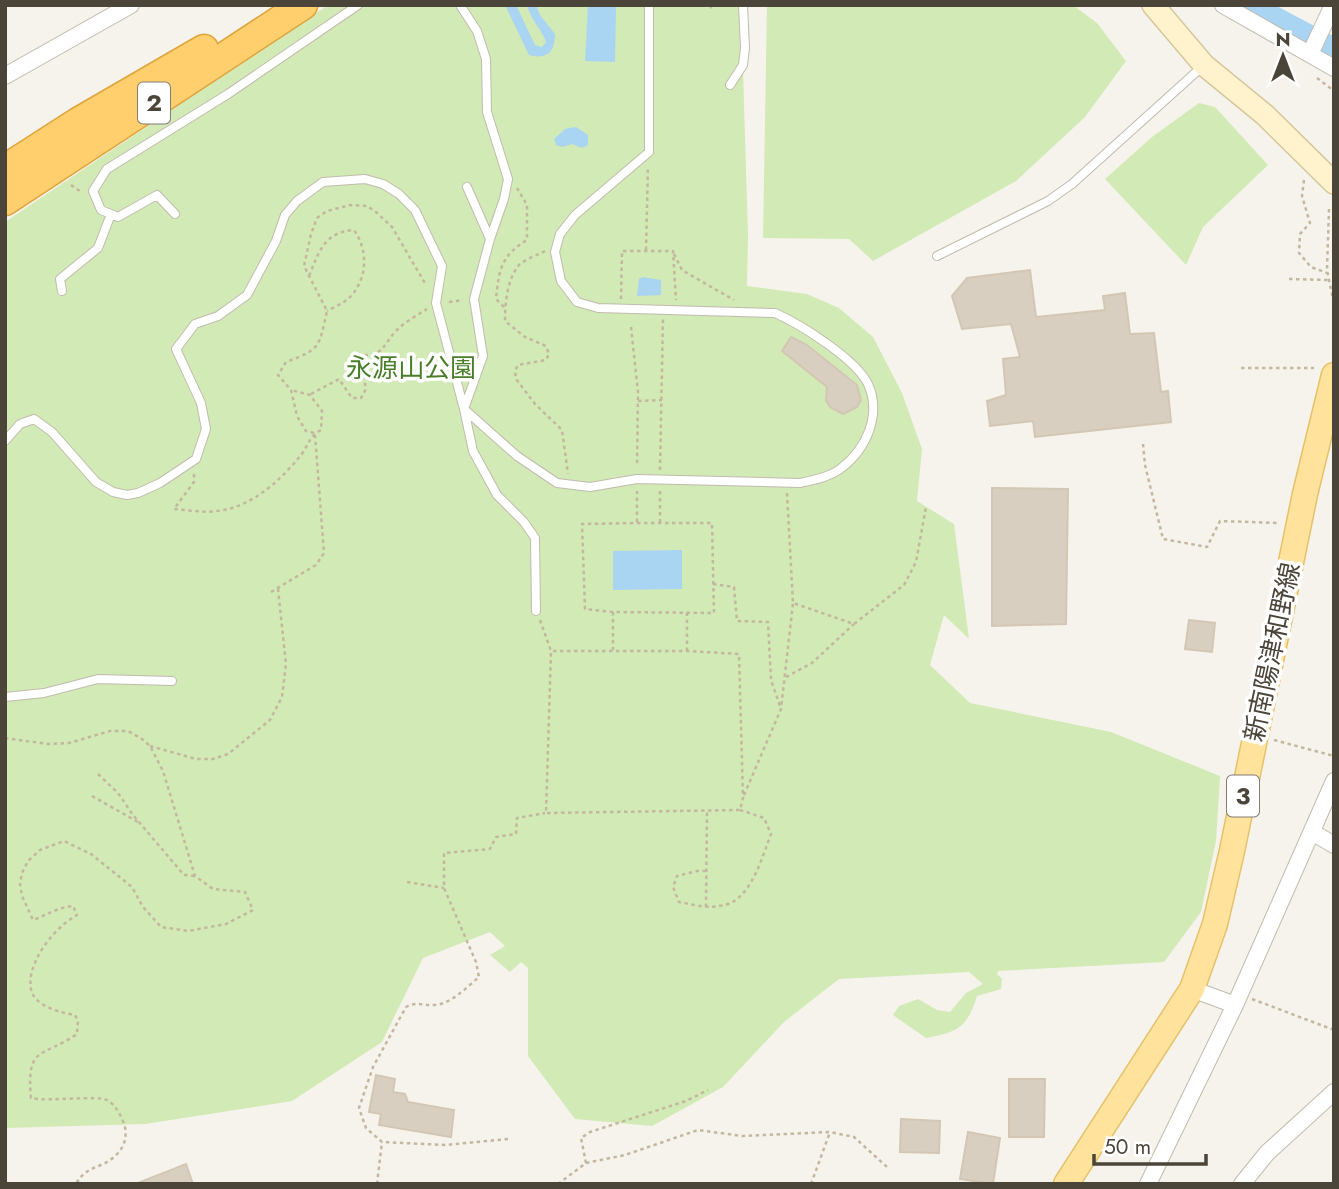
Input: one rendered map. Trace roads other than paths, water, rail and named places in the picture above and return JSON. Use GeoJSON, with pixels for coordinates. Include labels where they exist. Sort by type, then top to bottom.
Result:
{"type":"FeatureCollection","features":[{"type":"Feature","properties":{"kind":"highway","name":"2"},"geometry":{"type":"LineString","coordinates":[[5,169],[78,122],[250,22],[274,5]]}},
{"type":"Feature","properties":{"kind":"highway","name":"2"},"geometry":{"type":"LineString","coordinates":[[5,201],[303,5]]}},
{"type":"Feature","properties":{"kind":"main road","name":"新南陽津和野線"},"geometry":{"type":"LineString","coordinates":[[1066,1184],[1192,989],[1215,925],[1328,371]]}},
{"type":"Feature","properties":{"kind":"street"},"geometry":{"type":"LineString","coordinates":[[5,76],[131,5]]}},
{"type":"Feature","properties":{"kind":"street"},"geometry":{"type":"LineString","coordinates":[[1153,5],[1204,65],[1265,115],[1334,183]]}},
{"type":"Feature","properties":{"kind":"street"},"geometry":{"type":"LineString","coordinates":[[1223,5],[1334,68]]}},
{"type":"Feature","properties":{"kind":"street"},"geometry":{"type":"LineString","coordinates":[[1310,54],[1333,5]]}},
{"type":"Feature","properties":{"kind":"street"},"geometry":{"type":"LineString","coordinates":[[1148,1184],[1237,1001],[1334,781]]}},
{"type":"Feature","properties":{"kind":"street"},"geometry":{"type":"LineString","coordinates":[[1312,832],[1334,845]]}},
{"type":"Feature","properties":{"kind":"street"},"geometry":{"type":"LineString","coordinates":[[1192,989],[1237,1001]]}},
{"type":"Feature","properties":{"kind":"street"},"geometry":{"type":"LineString","coordinates":[[1242,1184],[1267,1153],[1330,1101]]}},
{"type":"Feature","properties":{"kind":"lane"},"geometry":{"type":"LineString","coordinates":[[175,214],[157,195],[118,217],[101,210],[93,191],[107,169],[228,94],[358,5]]}},
{"type":"Feature","properties":{"kind":"lane"},"geometry":{"type":"LineString","coordinates":[[460,5],[477,31],[486,59],[487,112],[508,179],[474,299],[483,356],[464,409]]}},
{"type":"Feature","properties":{"kind":"lane"},"geometry":{"type":"LineString","coordinates":[[464,409],[517,456],[557,483],[590,487],[637,479],[810,481],[839,470],[858,453],[870,430],[874,411],[868,384],[852,363],[795,322],[775,313],[598,308],[578,302],[561,281],[555,252],[560,234],[575,215],[649,152],[649,5]]}},
{"type":"Feature","properties":{"kind":"lane"},"geometry":{"type":"LineString","coordinates":[[730,85],[743,65],[743,5]]}},
{"type":"Feature","properties":{"kind":"lane"},"geometry":{"type":"LineString","coordinates":[[937,256],[1048,201],[1072,184],[1204,65]]}},
{"type":"Feature","properties":{"kind":"lane"},"geometry":{"type":"LineString","coordinates":[[5,441],[20,424],[34,419],[52,432],[96,482],[113,492],[127,495],[138,493],[160,483],[196,458],[206,429],[201,403],[176,349],[195,324],[218,316],[247,295],[276,241],[285,215],[298,201],[323,182],[365,179],[383,184],[399,194],[415,210],[442,266],[436,303],[473,451],[497,495],[524,522],[535,538],[536,611]]}},
{"type":"Feature","properties":{"kind":"lane"},"geometry":{"type":"LineString","coordinates":[[467,187],[490,239]]}},
{"type":"Feature","properties":{"kind":"lane"},"geometry":{"type":"LineString","coordinates":[[62,291],[60,279],[98,248],[111,215]]}},
{"type":"Feature","properties":{"kind":"lane"},"geometry":{"type":"LineString","coordinates":[[5,697],[44,693],[98,679],[172,681]]}},
{"type":"Feature","properties":{"kind":"water"},"geometry":{"type":"Polygon","coordinates":[[[505,5],[516,5],[535,45],[542,47],[546,42],[527,5],[536,5],[540,15],[555,34],[549,53],[541,56],[529,55],[505,5]]]}},
{"type":"Feature","properties":{"kind":"water"},"geometry":{"type":"Polygon","coordinates":[[[588,5],[616,5],[615,62],[585,61],[588,5]]]}},
{"type":"Feature","properties":{"kind":"water"},"geometry":{"type":"Polygon","coordinates":[[[576,127],[588,135],[588,145],[582,148],[572,144],[562,147],[556,145],[554,139],[565,129],[576,127]]]}},
{"type":"Feature","properties":{"kind":"water"},"geometry":{"type":"Polygon","coordinates":[[[642,277],[661,280],[661,295],[637,296],[639,279],[642,277]]]}},
{"type":"Feature","properties":{"kind":"water"},"geometry":{"type":"Polygon","coordinates":[[[682,550],[682,589],[613,590],[613,551],[682,550]]]}},
{"type":"Feature","properties":{"kind":"waterway"},"geometry":{"type":"LineString","coordinates":[[1247,5],[1334,51]]}},
{"type":"Feature","properties":{"kind":"park label","name":"永源山公園"},"geometry":{"type":"Point","coordinates":[411,368]}}]}
